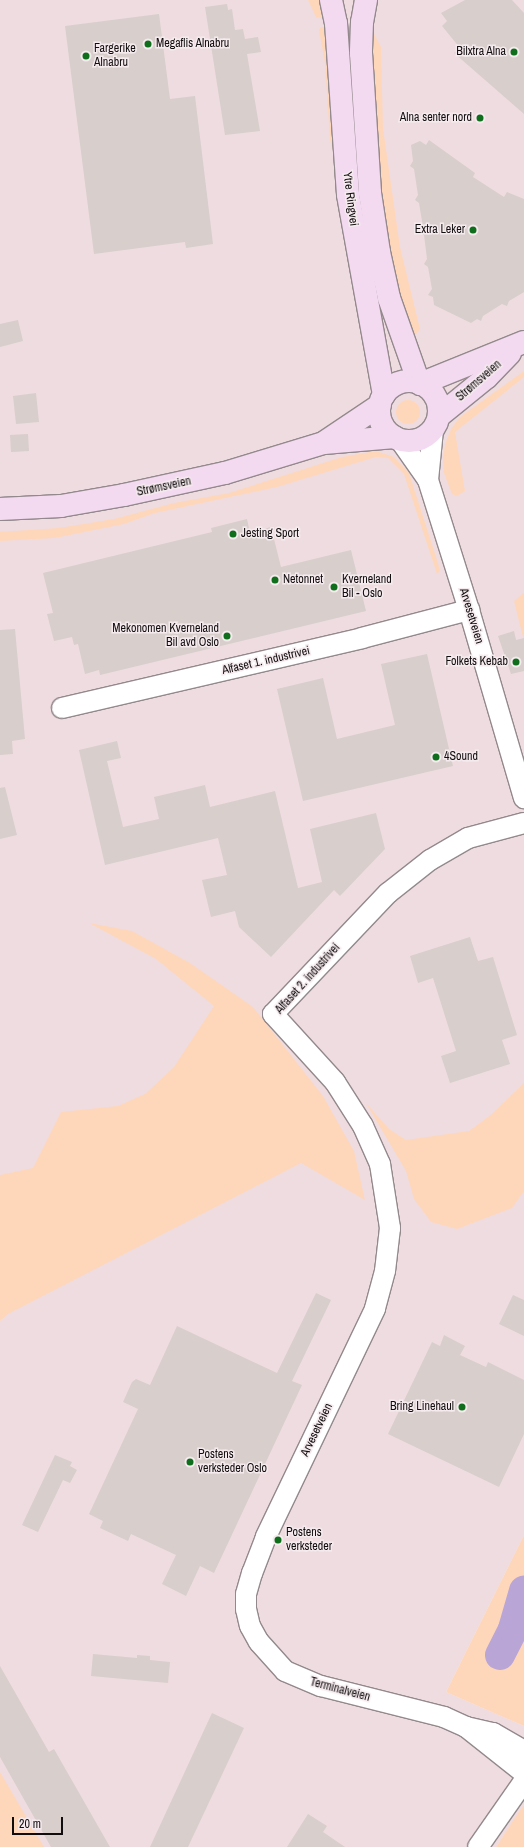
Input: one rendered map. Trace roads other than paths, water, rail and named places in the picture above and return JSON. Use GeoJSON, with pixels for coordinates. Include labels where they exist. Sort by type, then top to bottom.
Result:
{"type":"FeatureCollection","features":[{"type":"Feature","properties":{"kind":"main road","name":"Ytre Ringvei"},"geometry":{"type":"LineString","coordinates":[[331,0],[336,23],[348,195],[382,400]]}},
{"type":"Feature","properties":{"kind":"main road","name":"Ytre Ringvei"},"geometry":{"type":"LineString","coordinates":[[366,0],[362,22],[362,53],[371,200],[389,298],[420,384]]}},
{"type":"Feature","properties":{"kind":"main road","name":"Strømsveien"},"geometry":{"type":"LineString","coordinates":[[420,384],[521,344]]}},
{"type":"Feature","properties":{"kind":"main road","name":"Strømsveien"},"geometry":{"type":"LineString","coordinates":[[436,423],[521,344]]}},
{"type":"Feature","properties":{"kind":"main road"},"geometry":{"type":"LineString","coordinates":[[411,382],[420,384],[433,393],[436,423],[418,440],[397,439],[382,424],[382,400],[396,385],[411,382]]}},
{"type":"Feature","properties":{"kind":"main road","name":"Strømsveien"},"geometry":{"type":"LineString","coordinates":[[324,443],[382,400]]}},
{"type":"Feature","properties":{"kind":"main road","name":"Strømsveien"},"geometry":{"type":"LineString","coordinates":[[0,510],[68,505],[168,487],[225,473],[324,443],[397,439]]}},
{"type":"Feature","properties":{"kind":"street","name":"Arvesetveien"},"geometry":{"type":"LineString","coordinates":[[428,480],[436,423]]}},
{"type":"Feature","properties":{"kind":"street","name":"Arvesetveien"},"geometry":{"type":"LineString","coordinates":[[397,439],[428,480],[469,610],[524,798]]}},
{"type":"Feature","properties":{"kind":"street","name":"Alfaset 1. industrivei"},"geometry":{"type":"LineString","coordinates":[[62,708],[362,638],[469,610]]}},
{"type":"Feature","properties":{"kind":"street","name":"Alfaset 2. industrivei"},"geometry":{"type":"LineString","coordinates":[[388,1250],[390,1228],[385,1186],[380,1164],[363,1126],[335,1082],[273,1014],[388,893],[430,860],[468,838],[524,823]]}},
{"type":"Feature","properties":{"kind":"street","name":"Arvesetveien"},"geometry":{"type":"LineString","coordinates":[[246,1609],[246,1594],[260,1551],[375,1309],[388,1250]]}},
{"type":"Feature","properties":{"kind":"street","name":"Terminalveien"},"geometry":{"type":"LineString","coordinates":[[246,1609],[250,1626],[269,1656],[285,1671],[321,1686],[417,1709],[466,1728],[493,1733],[524,1751]]}},
{"type":"Feature","properties":{"kind":"street","name":"Terminalveien"},"geometry":{"type":"LineString","coordinates":[[466,1728],[524,1773]]}},
{"type":"Feature","properties":{"kind":"street"},"geometry":{"type":"LineString","coordinates":[[478,1847],[524,1781]]}},
{"type":"Feature","properties":{"kind":"waterway"},"geometry":{"type":"LineString","coordinates":[[500,1655],[513,1629],[524,1591]]}},
{"type":"Feature","properties":{"kind":"place","name":"Megaflis Alnabru"},"geometry":{"type":"Point","coordinates":[148,44]}},
{"type":"Feature","properties":{"kind":"place","name":"Bilxtra Alna"},"geometry":{"type":"Point","coordinates":[514,52]}},
{"type":"Feature","properties":{"kind":"place","name":"Fargerike Alnabru"},"geometry":{"type":"Point","coordinates":[86,56]}},
{"type":"Feature","properties":{"kind":"place","name":"Alna senter nord"},"geometry":{"type":"Point","coordinates":[480,118]}},
{"type":"Feature","properties":{"kind":"place","name":"Extra Leker"},"geometry":{"type":"Point","coordinates":[473,230]}},
{"type":"Feature","properties":{"kind":"place","name":"Jesting Sport"},"geometry":{"type":"Point","coordinates":[233,534]}},
{"type":"Feature","properties":{"kind":"place","name":"Netonnet"},"geometry":{"type":"Point","coordinates":[275,580]}},
{"type":"Feature","properties":{"kind":"place","name":"Kverneland Bil - Oslo"},"geometry":{"type":"Point","coordinates":[334,587]}},
{"type":"Feature","properties":{"kind":"place","name":"Mekonomen Kverneland Bil avd Oslo"},"geometry":{"type":"Point","coordinates":[227,636]}},
{"type":"Feature","properties":{"kind":"place","name":"Folkets Kebab"},"geometry":{"type":"Point","coordinates":[516,662]}},
{"type":"Feature","properties":{"kind":"place","name":"4Sound"},"geometry":{"type":"Point","coordinates":[436,757]}},
{"type":"Feature","properties":{"kind":"place","name":"Bring Linehaul"},"geometry":{"type":"Point","coordinates":[462,1407]}},
{"type":"Feature","properties":{"kind":"place","name":"Postens verksteder Oslo"},"geometry":{"type":"Point","coordinates":[190,1462]}},
{"type":"Feature","properties":{"kind":"place","name":"Postens verksteder"},"geometry":{"type":"Point","coordinates":[278,1540]}}]}
